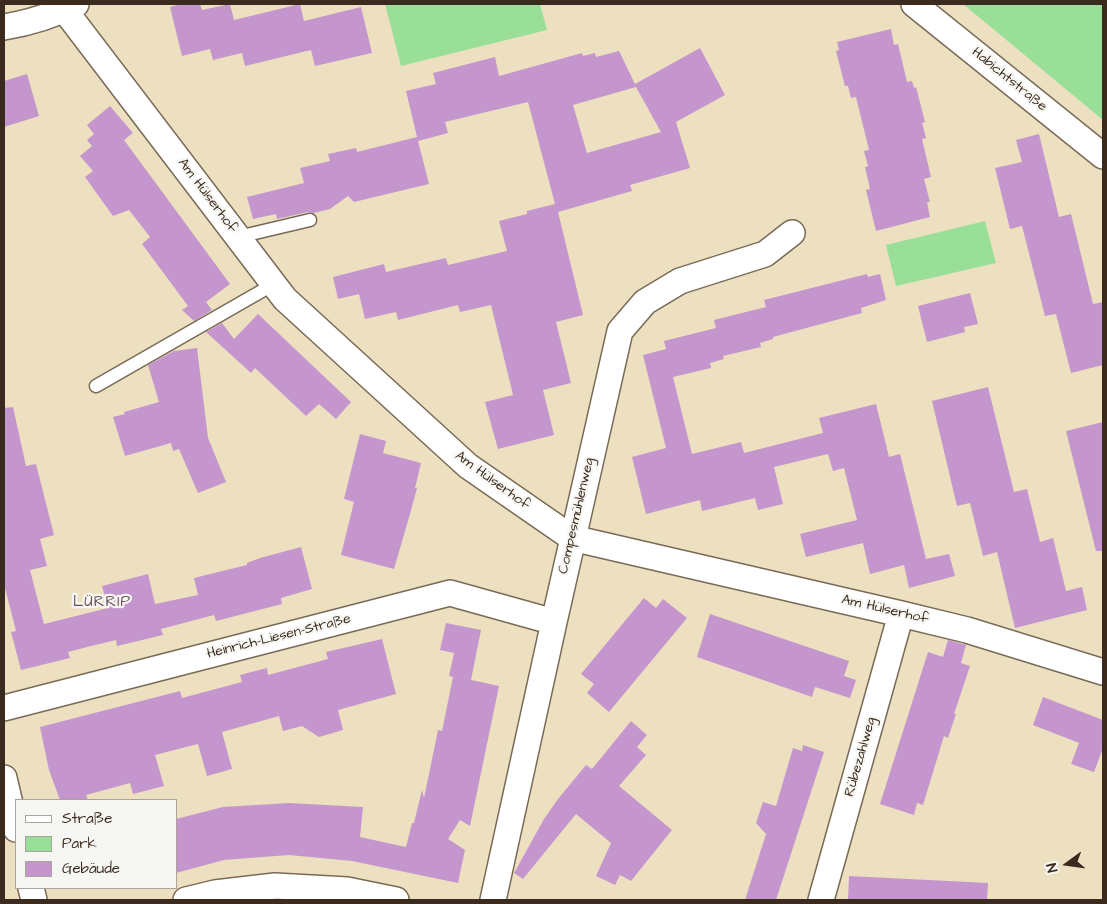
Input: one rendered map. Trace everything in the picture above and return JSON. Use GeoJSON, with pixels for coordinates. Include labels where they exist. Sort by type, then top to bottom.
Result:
{"type":"FeatureCollection","features":[{"type":"Feature","properties":{"kind":"street","name":"Habichtstraße"},"geometry":{"type":"LineString","coordinates":[[914,4],[1103,156]]}},
{"type":"Feature","properties":{"kind":"street"},"geometry":{"type":"LineString","coordinates":[[4,27],[18,25],[67,6]]}},
{"type":"Feature","properties":{"kind":"street","name":"Am Hülserhof"},"geometry":{"type":"LineString","coordinates":[[67,6],[285,299],[468,466],[572,538],[967,630],[1103,672]]}},
{"type":"Feature","properties":{"kind":"street","name":"Compesmühlenweg"},"geometry":{"type":"LineString","coordinates":[[493,900],[572,538],[620,331],[645,302],[680,281],[765,254],[792,233]]}},
{"type":"Feature","properties":{"kind":"street","name":"Heinrich-Liesen-Straße"},"geometry":{"type":"LineString","coordinates":[[4,708],[450,593],[554,622]]}},
{"type":"Feature","properties":{"kind":"street","name":"Rübezahlweg"},"geometry":{"type":"LineString","coordinates":[[821,900],[901,614]]}},
{"type":"Feature","properties":{"kind":"street"},"geometry":{"type":"LineString","coordinates":[[4,778],[15,825]]}},
{"type":"Feature","properties":{"kind":"street"},"geometry":{"type":"LineString","coordinates":[[186,900],[215,893],[275,886],[347,890],[396,900]]}},
{"type":"Feature","properties":{"kind":"lane"},"geometry":{"type":"LineString","coordinates":[[238,237],[310,220]]}},
{"type":"Feature","properties":{"kind":"lane"},"geometry":{"type":"LineString","coordinates":[[96,386],[274,284]]}},
{"type":"Feature","properties":{"kind":"green space"},"geometry":{"type":"Polygon","coordinates":[[[385,4],[540,4],[547,30],[401,66],[385,4]]]}},
{"type":"Feature","properties":{"kind":"green space"},"geometry":{"type":"Polygon","coordinates":[[[963,4],[1103,4],[1103,120],[963,4]]]}},
{"type":"Feature","properties":{"kind":"green space"},"geometry":{"type":"Polygon","coordinates":[[[985,221],[996,263],[896,286],[886,245],[985,221]]]}},
{"type":"Feature","properties":{"kind":"building"},"geometry":{"type":"Polygon","coordinates":[[[181,4],[200,4],[202,10],[230,4],[234,20],[300,4],[304,21],[361,7],[372,53],[315,66],[311,50],[245,66],[242,53],[213,60],[210,49],[182,56],[170,7],[181,4]]]}},
{"type":"Feature","properties":{"kind":"building"},"geometry":{"type":"Polygon","coordinates":[[[891,29],[894,45],[898,44],[907,82],[912,81],[914,88],[916,87],[925,122],[922,123],[926,138],[922,139],[931,177],[924,179],[930,202],[927,202],[930,217],[876,231],[866,190],[870,189],[865,167],[868,166],[864,151],[869,150],[856,97],[851,98],[848,86],[845,86],[836,51],[839,50],[837,42],[891,29]]]}},
{"type":"Feature","properties":{"kind":"building"},"geometry":{"type":"Polygon","coordinates":[[[700,48],[725,95],[676,122],[690,168],[630,185],[632,191],[558,212],[583,315],[556,322],[571,383],[543,390],[554,435],[498,449],[485,402],[513,395],[491,305],[460,312],[458,305],[398,320],[396,312],[365,319],[359,294],[338,299],[333,277],[384,264],[386,272],[446,258],[448,265],[507,251],[499,221],[555,204],[528,102],[445,122],[448,133],[418,141],[429,184],[354,202],[348,196],[330,209],[314,213],[308,212],[277,219],[276,214],[253,219],[247,197],[304,183],[300,168],[330,161],[328,154],[356,148],[357,152],[417,137],[406,91],[436,84],[433,73],[495,57],[499,76],[582,53],[583,56],[595,53],[596,57],[619,51],[635,84],[700,48]],[[636,87],[573,105],[587,153],[661,132],[636,87]]]}},
{"type":"Feature","properties":{"kind":"building"},"geometry":{"type":"Polygon","coordinates":[[[27,74],[39,116],[4,127],[4,81],[27,74]]]}},
{"type":"Feature","properties":{"kind":"building"},"geometry":{"type":"Polygon","coordinates":[[[110,106],[133,133],[124,140],[230,284],[206,302],[212,310],[194,321],[182,310],[188,306],[142,244],[150,237],[129,210],[113,216],[85,177],[93,171],[80,156],[92,146],[87,140],[94,134],[87,125],[110,106]]]}},
{"type":"Feature","properties":{"kind":"building"},"geometry":{"type":"Polygon","coordinates":[[[1039,134],[1059,217],[1071,214],[1093,304],[1103,302],[1103,365],[1071,373],[1056,314],[1045,316],[1022,226],[1010,229],[995,168],[1022,162],[1016,140],[1039,134]]]}},
{"type":"Feature","properties":{"kind":"building"},"geometry":{"type":"Polygon","coordinates":[[[867,274],[868,277],[880,274],[886,300],[861,308],[862,313],[773,337],[773,339],[760,343],[761,347],[723,356],[724,359],[710,363],[711,368],[673,377],[692,454],[741,442],[744,453],[823,433],[819,418],[876,404],[889,457],[900,454],[926,559],[949,554],[955,576],[909,588],[904,565],[870,574],[863,543],[806,557],[800,534],[857,520],[844,468],[833,471],[828,454],[774,467],[783,504],[758,510],[755,498],[702,511],[700,500],[646,514],[632,457],[666,448],[643,355],[666,349],[664,341],[716,328],[714,320],[766,307],[764,300],[867,274]]]}},
{"type":"Feature","properties":{"kind":"building"},"geometry":{"type":"Polygon","coordinates":[[[970,293],[978,324],[964,327],[965,332],[927,342],[918,306],[970,293]]]}},
{"type":"Feature","properties":{"kind":"building"},"geometry":{"type":"Polygon","coordinates":[[[258,314],[351,402],[336,419],[319,404],[306,416],[255,368],[251,373],[206,332],[222,323],[234,339],[258,314]]]}},
{"type":"Feature","properties":{"kind":"building"},"geometry":{"type":"Polygon","coordinates":[[[197,348],[208,438],[226,482],[198,493],[179,449],[173,451],[171,443],[125,456],[113,417],[159,402],[148,365],[174,351],[197,348]]]}},
{"type":"Feature","properties":{"kind":"building"},"geometry":{"type":"Polygon","coordinates":[[[988,387],[1014,492],[1027,489],[1040,542],[1053,538],[1066,591],[1082,587],[1087,610],[1015,628],[997,552],[983,556],[970,503],[957,506],[932,401],[988,387]]]}},
{"type":"Feature","properties":{"kind":"building"},"geometry":{"type":"Polygon","coordinates":[[[13,407],[26,466],[36,464],[54,535],[40,539],[47,566],[30,570],[44,624],[108,608],[102,586],[148,574],[155,604],[198,595],[194,578],[247,565],[247,563],[260,558],[301,547],[312,589],[281,598],[282,604],[216,621],[214,615],[161,629],[163,635],[117,646],[116,640],[91,646],[68,652],[70,658],[21,670],[11,632],[16,631],[4,584],[4,408],[13,407]]]}},
{"type":"Feature","properties":{"kind":"building"},"geometry":{"type":"Polygon","coordinates":[[[1103,422],[1103,551],[1096,551],[1066,431],[1103,422]]]}},
{"type":"Feature","properties":{"kind":"building"},"geometry":{"type":"Polygon","coordinates":[[[360,434],[386,441],[383,453],[421,463],[415,488],[417,488],[394,569],[341,555],[354,502],[344,499],[360,434]]]}},
{"type":"Feature","properties":{"kind":"building"},"geometry":{"type":"Polygon","coordinates":[[[644,598],[656,608],[663,599],[687,618],[609,712],[587,693],[594,684],[581,674],[644,598]]]}},
{"type":"Feature","properties":{"kind":"building"},"geometry":{"type":"Polygon","coordinates":[[[710,614],[849,661],[844,676],[856,680],[850,698],[815,687],[812,697],[697,657],[710,614]]]}},
{"type":"Feature","properties":{"kind":"building"},"geometry":{"type":"Polygon","coordinates":[[[446,623],[481,630],[471,680],[499,686],[470,826],[460,820],[448,839],[465,850],[458,883],[352,861],[289,855],[224,860],[178,872],[178,818],[223,807],[289,803],[363,807],[360,837],[406,847],[422,790],[424,798],[438,730],[442,731],[453,677],[449,676],[454,653],[440,650],[446,623]]]}},
{"type":"Feature","properties":{"kind":"building"},"geometry":{"type":"Polygon","coordinates":[[[382,639],[396,694],[338,710],[343,730],[319,737],[302,726],[283,731],[279,716],[222,732],[232,769],[207,776],[198,744],[155,755],[164,786],[133,794],[130,783],[86,795],[88,799],[60,799],[49,770],[40,727],[180,691],[182,698],[242,682],[240,675],[267,668],[268,675],[328,659],[326,652],[382,639]]]}},
{"type":"Feature","properties":{"kind":"building"},"geometry":{"type":"Polygon","coordinates":[[[948,640],[966,645],[961,663],[970,666],[948,738],[944,736],[923,805],[917,803],[914,815],[880,804],[928,652],[943,657],[948,640]]]}},
{"type":"Feature","properties":{"kind":"building"},"geometry":{"type":"Polygon","coordinates":[[[1043,697],[1103,720],[1103,748],[1094,772],[1071,764],[1079,743],[1033,725],[1043,697]]]}},
{"type":"Feature","properties":{"kind":"building"},"geometry":{"type":"Polygon","coordinates":[[[631,721],[647,735],[637,747],[646,755],[619,786],[672,830],[631,881],[620,875],[615,885],[596,876],[611,843],[576,814],[523,879],[514,873],[544,819],[558,799],[586,765],[592,769],[631,721]]]}},
{"type":"Feature","properties":{"kind":"building"},"geometry":{"type":"Polygon","coordinates":[[[803,745],[824,752],[776,900],[745,900],[766,834],[756,823],[763,802],[776,806],[793,748],[802,751],[803,745]]]}},
{"type":"Feature","properties":{"kind":"building"},"geometry":{"type":"Polygon","coordinates":[[[849,876],[988,883],[987,900],[848,900],[849,876]]]}},
{"type":"Feature","properties":{"kind":"district","name":"LÜRRIP"},"geometry":{"type":"Point","coordinates":[102,603]}}]}
